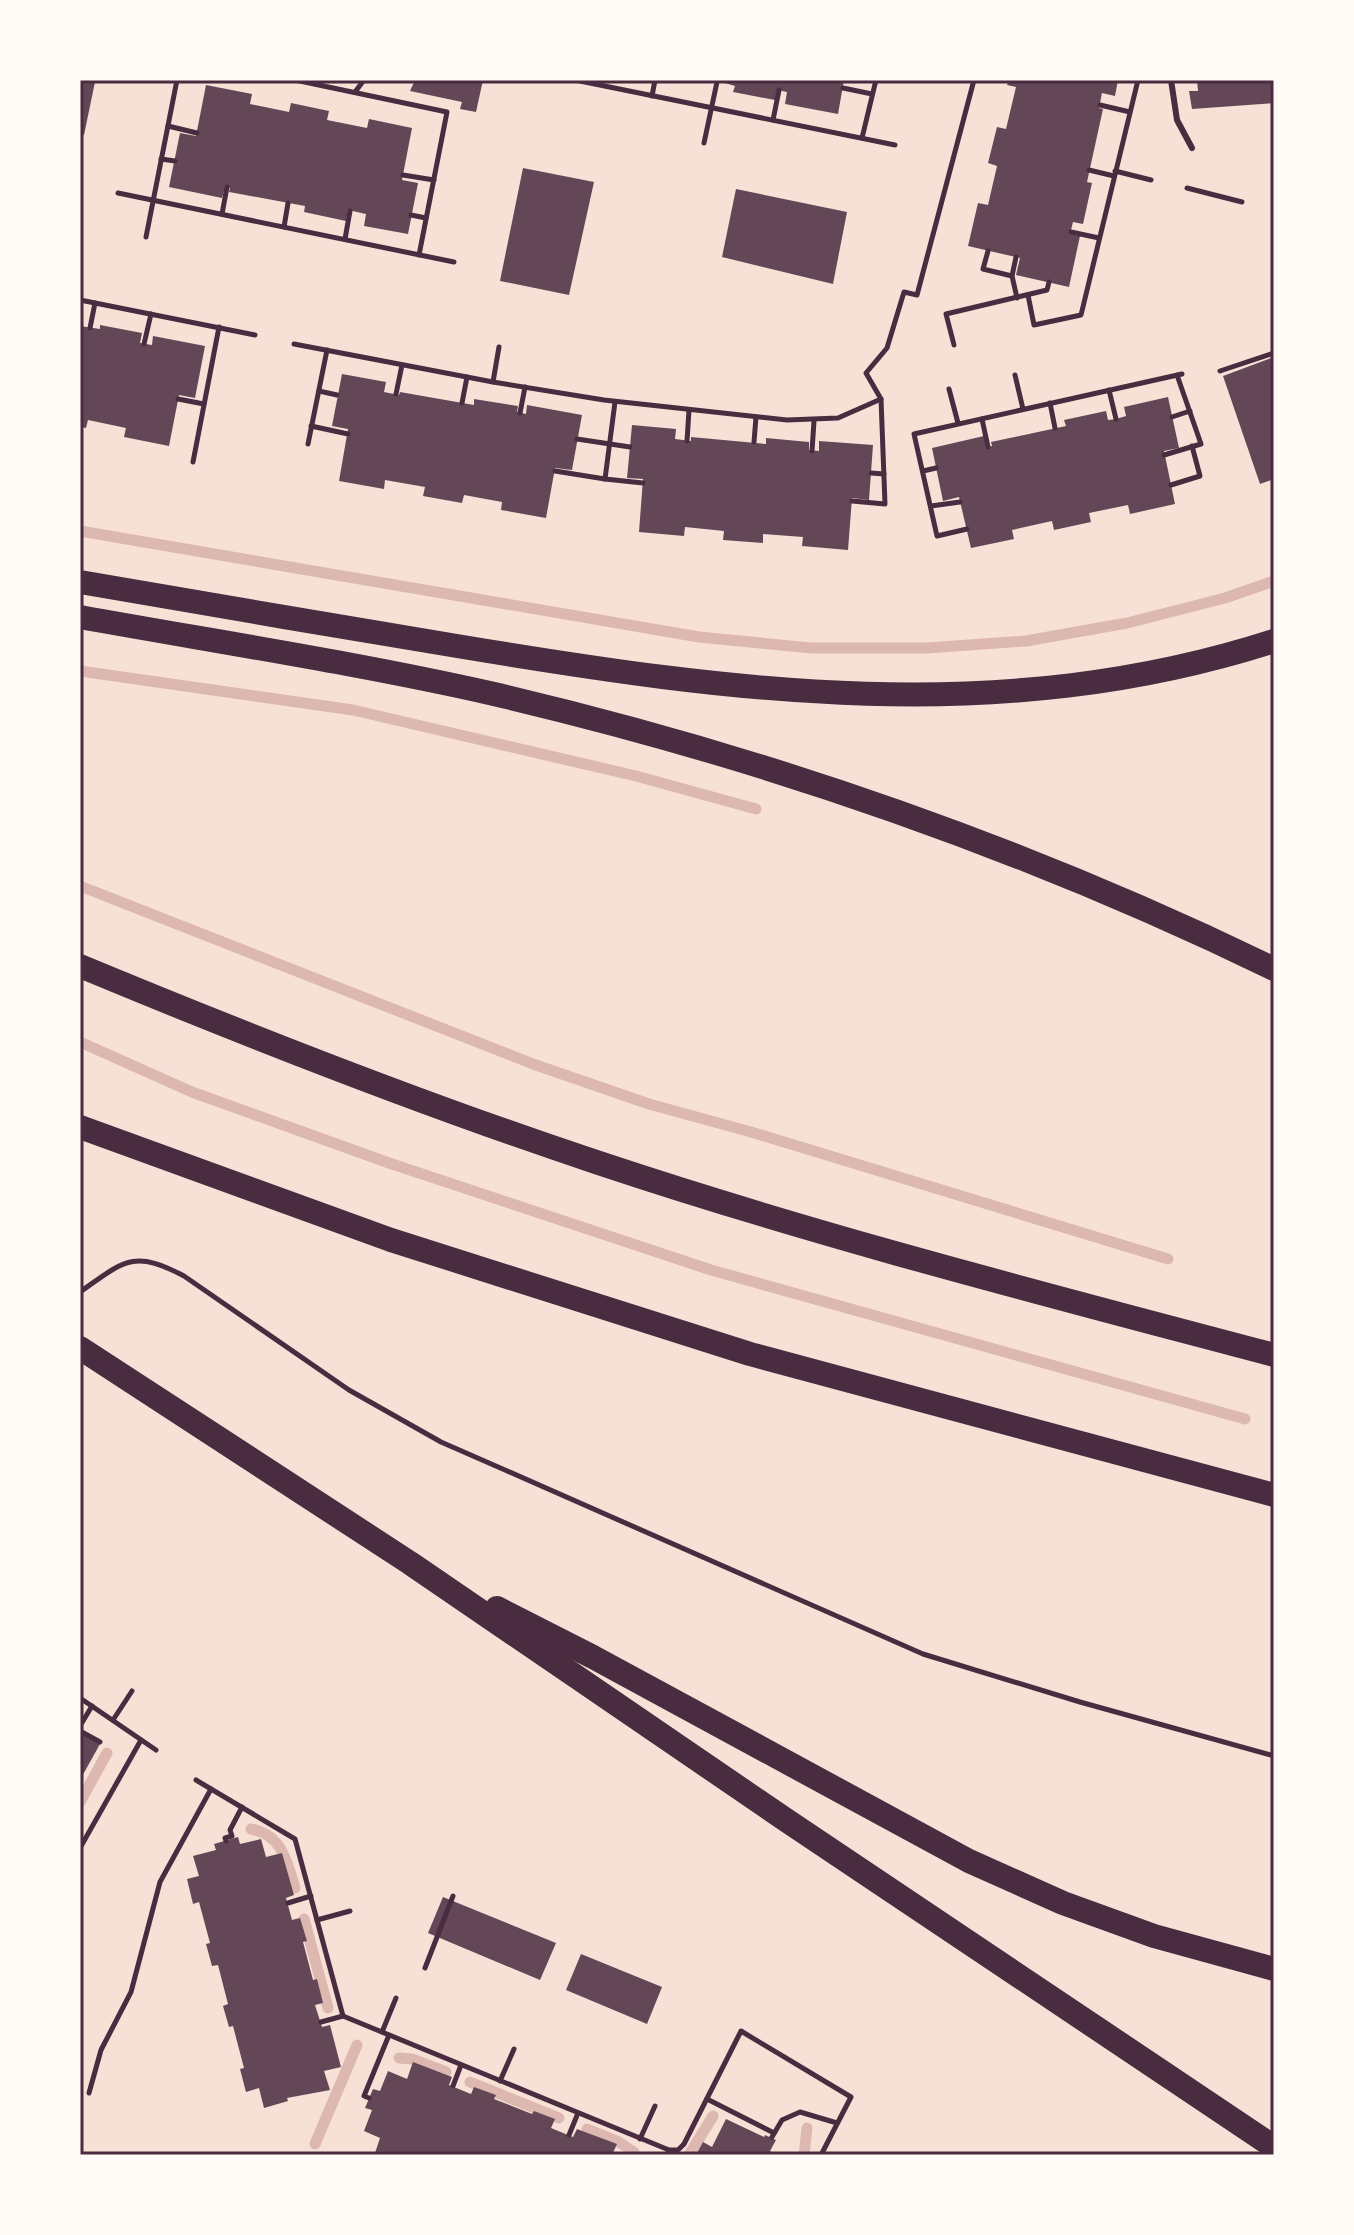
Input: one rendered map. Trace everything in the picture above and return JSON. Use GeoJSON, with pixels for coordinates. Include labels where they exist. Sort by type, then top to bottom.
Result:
{"type":"FeatureCollection","features":[{"type":"Feature","properties":{"kind":"highway"},"geometry":{"type":"LineString","coordinates":[[80,582],[593,668],[771,690],[923,695],[1029,690],[1119,678],[1216,658],[1274,641]]}},
{"type":"Feature","properties":{"kind":"highway"},"geometry":{"type":"LineString","coordinates":[[80,617],[479,691],[779,772],[905,813],[1048,867],[1274,969]]}},
{"type":"Feature","properties":{"kind":"highway"},"geometry":{"type":"LineString","coordinates":[[80,966],[335,1068],[597,1162],[954,1270],[1274,1355]]}},
{"type":"Feature","properties":{"kind":"highway"},"geometry":{"type":"LineString","coordinates":[[80,1127],[391,1240],[735,1349],[1274,1495]]}},
{"type":"Feature","properties":{"kind":"highway"},"geometry":{"type":"LineString","coordinates":[[80,1348],[410,1563],[1274,2147]]}},
{"type":"Feature","properties":{"kind":"highway"},"geometry":{"type":"LineString","coordinates":[[410,1563],[593,1657],[980,1866],[1063,1903],[1141,1932],[1274,1969]]}},
{"type":"Feature","properties":{"kind":"lane"},"geometry":{"type":"LineString","coordinates":[[1171,80],[1177,120],[1192,148]]}},
{"type":"Feature","properties":{"kind":"path"},"geometry":{"type":"LineString","coordinates":[[146,237],[177,80]]}},
{"type":"Feature","properties":{"kind":"path"},"geometry":{"type":"LineString","coordinates":[[295,80],[447,112],[419,255]]}},
{"type":"Feature","properties":{"kind":"path"},"geometry":{"type":"LineString","coordinates":[[354,92],[364,80]]}},
{"type":"Feature","properties":{"kind":"path"},"geometry":{"type":"LineString","coordinates":[[575,80],[895,145]]}},
{"type":"Feature","properties":{"kind":"path"},"geometry":{"type":"LineString","coordinates":[[652,96],[655,80]]}},
{"type":"Feature","properties":{"kind":"path"},"geometry":{"type":"LineString","coordinates":[[862,138],[876,80]]}},
{"type":"Feature","properties":{"kind":"path"},"geometry":{"type":"LineString","coordinates":[[852,501],[885,504],[881,399],[866,373],[887,348],[904,292],[917,295],[974,80]]}},
{"type":"Feature","properties":{"kind":"path"},"geometry":{"type":"LineString","coordinates":[[1028,295],[1034,325],[1081,315],[1138,80]]}},
{"type":"Feature","properties":{"kind":"path"},"geometry":{"type":"LineString","coordinates":[[704,143],[717,82]]}},
{"type":"Feature","properties":{"kind":"path"},"geometry":{"type":"LineString","coordinates":[[843,88],[872,94]]}},
{"type":"Feature","properties":{"kind":"path"},"geometry":{"type":"LineString","coordinates":[[773,120],[779,90]]}},
{"type":"Feature","properties":{"kind":"path"},"geometry":{"type":"LineString","coordinates":[[1100,105],[1130,112]]}},
{"type":"Feature","properties":{"kind":"path"},"geometry":{"type":"LineString","coordinates":[[168,126],[197,133]]}},
{"type":"Feature","properties":{"kind":"path"},"geometry":{"type":"LineString","coordinates":[[161,159],[175,161]]}},
{"type":"Feature","properties":{"kind":"path"},"geometry":{"type":"LineString","coordinates":[[1089,170],[1151,180]]}},
{"type":"Feature","properties":{"kind":"path"},"geometry":{"type":"LineString","coordinates":[[403,175],[434,180]]}},
{"type":"Feature","properties":{"kind":"path"},"geometry":{"type":"LineString","coordinates":[[222,214],[227,187]]}},
{"type":"Feature","properties":{"kind":"path"},"geometry":{"type":"LineString","coordinates":[[1187,188],[1242,202]]}},
{"type":"Feature","properties":{"kind":"path"},"geometry":{"type":"LineString","coordinates":[[118,193],[454,262]]}},
{"type":"Feature","properties":{"kind":"path"},"geometry":{"type":"LineString","coordinates":[[284,227],[288,203]]}},
{"type":"Feature","properties":{"kind":"path"},"geometry":{"type":"LineString","coordinates":[[345,239],[350,211]]}},
{"type":"Feature","properties":{"kind":"path"},"geometry":{"type":"LineString","coordinates":[[411,215],[427,218]]}},
{"type":"Feature","properties":{"kind":"path"},"geometry":{"type":"LineString","coordinates":[[1071,232],[1099,238]]}},
{"type":"Feature","properties":{"kind":"path"},"geometry":{"type":"LineString","coordinates":[[988,251],[983,269],[1012,276]]}},
{"type":"Feature","properties":{"kind":"path"},"geometry":{"type":"LineString","coordinates":[[1016,257],[1012,276],[1017,298]]}},
{"type":"Feature","properties":{"kind":"path"},"geometry":{"type":"LineString","coordinates":[[954,345],[946,314],[1047,290],[1049,282]]}},
{"type":"Feature","properties":{"kind":"path"},"geometry":{"type":"LineString","coordinates":[[80,300],[255,335]]}},
{"type":"Feature","properties":{"kind":"path"},"geometry":{"type":"LineString","coordinates":[[90,328],[95,303]]}},
{"type":"Feature","properties":{"kind":"path"},"geometry":{"type":"LineString","coordinates":[[144,344],[151,314]]}},
{"type":"Feature","properties":{"kind":"path"},"geometry":{"type":"LineString","coordinates":[[193,462],[219,327]]}},
{"type":"Feature","properties":{"kind":"path"},"geometry":{"type":"LineString","coordinates":[[294,344],[615,402],[756,417],[814,421],[850,414],[881,399]]}},
{"type":"Feature","properties":{"kind":"path"},"geometry":{"type":"LineString","coordinates":[[493,382],[499,347]]}},
{"type":"Feature","properties":{"kind":"path"},"geometry":{"type":"LineString","coordinates":[[308,444],[327,350]]}},
{"type":"Feature","properties":{"kind":"path"},"geometry":{"type":"LineString","coordinates":[[1220,371],[1274,353]]}},
{"type":"Feature","properties":{"kind":"path"},"geometry":{"type":"LineString","coordinates":[[396,394],[402,365]]}},
{"type":"Feature","properties":{"kind":"path"},"geometry":{"type":"LineString","coordinates":[[200,371],[210,373]]}},
{"type":"Feature","properties":{"kind":"path"},"geometry":{"type":"LineString","coordinates":[[967,529],[937,536],[914,434],[1179,374],[1201,444],[1164,455]]}},
{"type":"Feature","properties":{"kind":"path"},"geometry":{"type":"LineString","coordinates":[[1015,375],[1023,409]]}},
{"type":"Feature","properties":{"kind":"path"},"geometry":{"type":"LineString","coordinates":[[462,403],[467,377]]}},
{"type":"Feature","properties":{"kind":"path"},"geometry":{"type":"LineString","coordinates":[[520,413],[525,387]]}},
{"type":"Feature","properties":{"kind":"path"},"geometry":{"type":"LineString","coordinates":[[949,389],[958,424]]}},
{"type":"Feature","properties":{"kind":"path"},"geometry":{"type":"LineString","coordinates":[[1109,390],[1116,419]]}},
{"type":"Feature","properties":{"kind":"path"},"geometry":{"type":"LineString","coordinates":[[319,391],[337,395]]}},
{"type":"Feature","properties":{"kind":"path"},"geometry":{"type":"LineString","coordinates":[[178,399],[204,404]]}},
{"type":"Feature","properties":{"kind":"path"},"geometry":{"type":"LineString","coordinates":[[605,479],[615,402]]}},
{"type":"Feature","properties":{"kind":"path"},"geometry":{"type":"LineString","coordinates":[[1050,403],[1055,428]]}},
{"type":"Feature","properties":{"kind":"path"},"geometry":{"type":"LineString","coordinates":[[687,441],[689,410]]}},
{"type":"Feature","properties":{"kind":"path"},"geometry":{"type":"LineString","coordinates":[[1172,417],[1190,411]]}},
{"type":"Feature","properties":{"kind":"path"},"geometry":{"type":"LineString","coordinates":[[754,442],[756,417]]}},
{"type":"Feature","properties":{"kind":"path"},"geometry":{"type":"LineString","coordinates":[[982,419],[988,447]]}},
{"type":"Feature","properties":{"kind":"path"},"geometry":{"type":"LineString","coordinates":[[812,451],[814,421]]}},
{"type":"Feature","properties":{"kind":"path"},"geometry":{"type":"LineString","coordinates":[[311,426],[348,434]]}},
{"type":"Feature","properties":{"kind":"path"},"geometry":{"type":"LineString","coordinates":[[577,439],[630,447]]}},
{"type":"Feature","properties":{"kind":"path"},"geometry":{"type":"LineString","coordinates":[[1171,485],[1200,476],[1192,446]]}},
{"type":"Feature","properties":{"kind":"path"},"geometry":{"type":"LineString","coordinates":[[923,471],[936,468]]}},
{"type":"Feature","properties":{"kind":"path"},"geometry":{"type":"LineString","coordinates":[[555,471],[643,483]]}},
{"type":"Feature","properties":{"kind":"path"},"geometry":{"type":"LineString","coordinates":[[871,473],[884,474]]}},
{"type":"Feature","properties":{"kind":"path"},"geometry":{"type":"LineString","coordinates":[[931,506],[960,502]]}},
{"type":"Feature","properties":{"kind":"path"},"geometry":{"type":"LineString","coordinates":[[80,1292],[128,1261],[151,1261],[164,1265],[349,1390],[441,1442],[519,1477],[923,1654],[1274,1756]]}},
{"type":"Feature","properties":{"kind":"path"},"geometry":{"type":"LineString","coordinates":[[113,1720],[132,1691]]}},
{"type":"Feature","properties":{"kind":"path"},"geometry":{"type":"LineString","coordinates":[[80,1698],[156,1750]]}},
{"type":"Feature","properties":{"kind":"path"},"geometry":{"type":"LineString","coordinates":[[92,1706],[80,1729],[100,1742]]}},
{"type":"Feature","properties":{"kind":"path"},"geometry":{"type":"LineString","coordinates":[[80,1848],[141,1740]]}},
{"type":"Feature","properties":{"kind":"path"},"geometry":{"type":"LineString","coordinates":[[196,1780],[295,1839],[343,2016]]}},
{"type":"Feature","properties":{"kind":"path"},"geometry":{"type":"LineString","coordinates":[[89,2093],[101,2050],[131,1992],[160,1882],[211,1789]]}},
{"type":"Feature","properties":{"kind":"path"},"geometry":{"type":"LineString","coordinates":[[226,1841],[225,1838],[232,1836],[230,1830],[242,1807]]}},
{"type":"Feature","properties":{"kind":"path"},"geometry":{"type":"LineString","coordinates":[[288,1903],[311,1896]]}},
{"type":"Feature","properties":{"kind":"path"},"geometry":{"type":"LineString","coordinates":[[425,1968],[453,1896]]}},
{"type":"Feature","properties":{"kind":"path"},"geometry":{"type":"LineString","coordinates":[[317,1920],[350,1911]]}},
{"type":"Feature","properties":{"kind":"path"},"geometry":{"type":"LineString","coordinates":[[382,2032],[396,1998]]}},
{"type":"Feature","properties":{"kind":"path"},"geometry":{"type":"LineString","coordinates":[[321,2022],[343,2016],[668,2153],[684,2144],[741,2031],[851,2097],[821,2155]]}},
{"type":"Feature","properties":{"kind":"path"},"geometry":{"type":"LineString","coordinates":[[369,2098],[364,2096],[389,2035]]}},
{"type":"Feature","properties":{"kind":"path"},"geometry":{"type":"LineString","coordinates":[[500,2081],[514,2049]]}},
{"type":"Feature","properties":{"kind":"path"},"geometry":{"type":"LineString","coordinates":[[453,2086],[461,2065]]}},
{"type":"Feature","properties":{"kind":"path"},"geometry":{"type":"LineString","coordinates":[[707,2099],[773,2135],[782,2120],[800,2112],[837,2123]]}},
{"type":"Feature","properties":{"kind":"path"},"geometry":{"type":"LineString","coordinates":[[640,2139],[655,2106]]}},
{"type":"Feature","properties":{"kind":"path"},"geometry":{"type":"LineString","coordinates":[[569,2135],[578,2113]]}},
{"type":"Feature","properties":{"kind":"building"},"geometry":{"type":"Polygon","coordinates":[[[80,80],[95,82],[84,135],[80,134],[80,80]]]}},
{"type":"Feature","properties":{"kind":"building"},"geometry":{"type":"Polygon","coordinates":[[[415,80],[483,80],[476,112],[460,109],[462,102],[410,91],[415,80]]]}},
{"type":"Feature","properties":{"kind":"building"},"geometry":{"type":"Polygon","coordinates":[[[715,80],[844,80],[838,114],[785,104],[787,92],[777,90],[775,100],[733,92],[735,86],[715,80]]]}},
{"type":"Feature","properties":{"kind":"building"},"geometry":{"type":"Polygon","coordinates":[[[1009,80],[1118,80],[1115,96],[1102,93],[1099,108],[1103,109],[1087,182],[1092,183],[1083,224],[1073,222],[1070,234],[1080,236],[1069,287],[1016,275],[1020,258],[968,246],[978,203],[988,205],[997,166],[988,163],[997,127],[1006,129],[1016,87],[1007,85],[1009,80]]]}},
{"type":"Feature","properties":{"kind":"building"},"geometry":{"type":"Polygon","coordinates":[[[1197,80],[1274,80],[1274,103],[1192,109],[1189,91],[1198,91],[1197,80]]]}},
{"type":"Feature","properties":{"kind":"building"},"geometry":{"type":"Polygon","coordinates":[[[206,85],[252,94],[250,104],[289,112],[291,103],[329,111],[327,120],[367,128],[369,119],[412,128],[402,180],[418,183],[408,234],[364,226],[366,214],[348,210],[346,221],[304,212],[305,206],[229,192],[230,188],[225,187],[222,198],[169,187],[180,133],[196,136],[206,85]]]}},
{"type":"Feature","properties":{"kind":"building"},"geometry":{"type":"Polygon","coordinates":[[[523,168],[594,182],[569,295],[500,281],[523,168]]]}},
{"type":"Feature","properties":{"kind":"building"},"geometry":{"type":"Polygon","coordinates":[[[736,189],[847,212],[833,284],[722,257],[736,189]]]}},
{"type":"Feature","properties":{"kind":"building"},"geometry":{"type":"Polygon","coordinates":[[[100,325],[142,333],[140,343],[152,345],[153,336],[205,346],[195,398],[179,395],[169,446],[124,437],[126,428],[88,420],[86,428],[80,427],[80,326],[100,329],[100,325]]]}},
{"type":"Feature","properties":{"kind":"building"},"geometry":{"type":"Polygon","coordinates":[[[1274,357],[1274,479],[1260,484],[1223,376],[1274,357]]]}},
{"type":"Feature","properties":{"kind":"building"},"geometry":{"type":"Polygon","coordinates":[[[342,374],[386,382],[384,392],[399,395],[400,392],[474,405],[474,399],[518,406],[517,412],[526,414],[527,405],[582,415],[572,470],[555,468],[546,518],[501,510],[502,502],[464,495],[462,503],[423,496],[425,487],[385,480],[384,489],[339,481],[348,429],[332,426],[342,374]]]}},
{"type":"Feature","properties":{"kind":"building"},"geometry":{"type":"Polygon","coordinates":[[[1168,397],[1179,448],[1164,451],[1175,504],[1130,514],[1128,505],[1089,513],[1091,522],[1054,530],[1052,521],[1012,530],[1014,539],[971,548],[959,497],[943,501],[932,448],[984,436],[986,448],[992,446],[991,442],[1066,426],[1064,420],[1106,411],[1108,420],[1116,419],[1126,416],[1124,407],[1168,397]]]}},
{"type":"Feature","properties":{"kind":"building"},"geometry":{"type":"Polygon","coordinates":[[[632,425],[676,429],[675,439],[691,441],[691,437],[766,444],[766,438],[809,442],[809,450],[819,451],[819,441],[873,445],[869,500],[852,498],[848,550],[802,546],[803,537],[763,534],[763,543],[723,540],[724,531],[685,527],[684,536],[639,532],[643,479],[627,478],[632,425]]]}},
{"type":"Feature","properties":{"kind":"building"},"geometry":{"type":"Polygon","coordinates":[[[80,1733],[100,1744],[80,1780],[80,1733]]]}},
{"type":"Feature","properties":{"kind":"building"},"geometry":{"type":"Polygon","coordinates":[[[238,1837],[240,1844],[261,1839],[266,1857],[282,1853],[294,1895],[286,1898],[292,1920],[300,1918],[313,1980],[317,1979],[323,2003],[315,2005],[322,2027],[330,2025],[341,2067],[324,2071],[330,2090],[287,2098],[288,2101],[264,2108],[259,2088],[246,2092],[240,2069],[244,2068],[233,2026],[229,2027],[223,2006],[228,2004],[218,1965],[212,1966],[206,1944],[210,1943],[199,1902],[193,1904],[187,1879],[199,1876],[193,1856],[216,1850],[214,1844],[238,1837]]]}},
{"type":"Feature","properties":{"kind":"building"},"geometry":{"type":"Polygon","coordinates":[[[443,1897],[556,1943],[540,1980],[428,1933],[443,1897]]]}},
{"type":"Feature","properties":{"kind":"building"},"geometry":{"type":"Polygon","coordinates":[[[581,1954],[662,1987],[647,2024],[566,1990],[581,1954]]]}},
{"type":"Feature","properties":{"kind":"building"},"geometry":{"type":"Polygon","coordinates":[[[413,2062],[452,2077],[449,2085],[471,2094],[474,2087],[496,2095],[494,2099],[532,2114],[534,2111],[555,2119],[551,2128],[573,2137],[577,2129],[617,2144],[612,2155],[375,2153],[380,2138],[364,2131],[372,2110],[365,2108],[373,2089],[380,2091],[388,2071],[407,2079],[413,2062]]]}},
{"type":"Feature","properties":{"kind":"building"},"geometry":{"type":"Polygon","coordinates":[[[726,2119],[776,2140],[770,2151],[777,2155],[696,2155],[703,2142],[712,2147],[726,2119]]]}},
{"type":"Feature","properties":{"kind":"waterway"},"geometry":{"type":"LineString","coordinates":[[80,531],[699,637],[811,648],[927,648],[1026,641],[1127,623],[1225,598],[1274,581]]}},
{"type":"Feature","properties":{"kind":"waterway"},"geometry":{"type":"LineString","coordinates":[[80,671],[353,710],[636,776],[756,809]]}},
{"type":"Feature","properties":{"kind":"waterway"},"geometry":{"type":"LineString","coordinates":[[80,886],[533,1064],[649,1104],[1168,1259]]}},
{"type":"Feature","properties":{"kind":"waterway"},"geometry":{"type":"LineString","coordinates":[[80,1042],[192,1092],[389,1163],[711,1270],[1245,1419]]}},
{"type":"Feature","properties":{"kind":"waterway"},"geometry":{"type":"LineString","coordinates":[[80,1802],[107,1753]]}},
{"type":"Feature","properties":{"kind":"waterway"},"geometry":{"type":"LineString","coordinates":[[251,1829],[270,1837],[282,1851],[295,1888]]}},
{"type":"Feature","properties":{"kind":"waterway"},"geometry":{"type":"LineString","coordinates":[[304,1919],[328,2008]]}},
{"type":"Feature","properties":{"kind":"waterway"},"geometry":{"type":"LineString","coordinates":[[315,2144],[357,2045]]}},
{"type":"Feature","properties":{"kind":"waterway"},"geometry":{"type":"LineString","coordinates":[[399,2058],[412,2059],[446,2072]]}},
{"type":"Feature","properties":{"kind":"waterway"},"geometry":{"type":"LineString","coordinates":[[470,2082],[559,2118]]}},
{"type":"Feature","properties":{"kind":"waterway"},"geometry":{"type":"LineString","coordinates":[[689,2155],[713,2116]]}},
{"type":"Feature","properties":{"kind":"waterway"},"geometry":{"type":"LineString","coordinates":[[804,2155],[807,2128]]}},
{"type":"Feature","properties":{"kind":"waterway"},"geometry":{"type":"LineString","coordinates":[[587,2129],[617,2141],[634,2155]]}}]}
